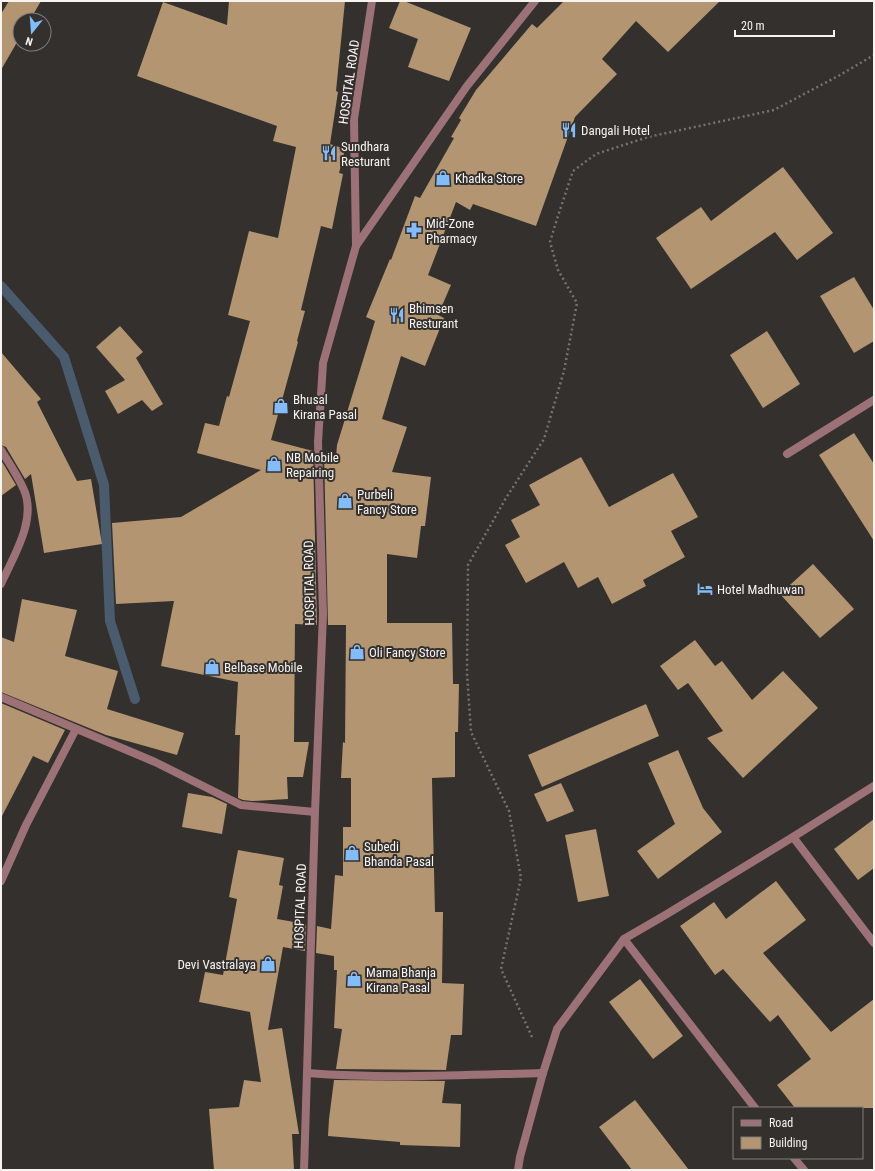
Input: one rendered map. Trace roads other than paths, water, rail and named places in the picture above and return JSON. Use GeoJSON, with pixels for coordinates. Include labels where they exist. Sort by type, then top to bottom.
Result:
{"type":"FeatureCollection","features":[{"type":"Feature","properties":{"kind":"street","name":"HOSPITAL ROAD"},"geometry":{"type":"LineString","coordinates":[[304,1170],[315,812],[323,614],[318,442],[323,363],[356,246],[354,119],[372,1]]}},
{"type":"Feature","properties":{"kind":"street"},"geometry":{"type":"LineString","coordinates":[[356,246],[467,86],[536,1]]}},
{"type":"Feature","properties":{"kind":"street"},"geometry":{"type":"LineString","coordinates":[[786,454],[874,400]]}},
{"type":"Feature","properties":{"kind":"street"},"geometry":{"type":"LineString","coordinates":[[1,450],[25,491],[28,510],[25,530],[1,584]]}},
{"type":"Feature","properties":{"kind":"street"},"geometry":{"type":"LineString","coordinates":[[1,697],[155,762],[241,805],[315,812]]}},
{"type":"Feature","properties":{"kind":"street"},"geometry":{"type":"LineString","coordinates":[[1,881],[26,825],[76,729]]}},
{"type":"Feature","properties":{"kind":"street"},"geometry":{"type":"LineString","coordinates":[[518,1170],[520,1157],[545,1064],[557,1029],[624,939],[793,837],[874,786]]}},
{"type":"Feature","properties":{"kind":"street"},"geometry":{"type":"LineString","coordinates":[[793,837],[874,943]]}},
{"type":"Feature","properties":{"kind":"street"},"geometry":{"type":"LineString","coordinates":[[624,939],[754,1107]]}},
{"type":"Feature","properties":{"kind":"street"},"geometry":{"type":"LineString","coordinates":[[307,1073],[347,1076],[416,1076],[543,1073]]}},
{"type":"Feature","properties":{"kind":"street"},"geometry":{"type":"LineString","coordinates":[[795,1159],[804,1170]]}},
{"type":"Feature","properties":{"kind":"waterway"},"geometry":{"type":"LineString","coordinates":[[1,286],[64,357],[104,485],[110,621],[135,699]]}},
{"type":"Feature","properties":{"kind":"place","name":"Dangali Hotel"},"geometry":{"type":"Point","coordinates":[569,130]}},
{"type":"Feature","properties":{"kind":"place","name":"Sundhara Resturant"},"geometry":{"type":"Point","coordinates":[329,153]}},
{"type":"Feature","properties":{"kind":"place","name":"Khadka Store"},"geometry":{"type":"Point","coordinates":[443,178]}},
{"type":"Feature","properties":{"kind":"place","name":"Mid-Zone Pharmacy"},"geometry":{"type":"Point","coordinates":[414,230]}},
{"type":"Feature","properties":{"kind":"place","name":"Bhimsen Resturant"},"geometry":{"type":"Point","coordinates":[397,315]}},
{"type":"Feature","properties":{"kind":"place","name":"Bhusal Kirana Pasal"},"geometry":{"type":"Point","coordinates":[281,406]}},
{"type":"Feature","properties":{"kind":"place","name":"NB Mobile Repairing"},"geometry":{"type":"Point","coordinates":[274,464]}},
{"type":"Feature","properties":{"kind":"place","name":"Purbeli Fancy Store"},"geometry":{"type":"Point","coordinates":[345,501]}},
{"type":"Feature","properties":{"kind":"place","name":"Hotel Madhuwan"},"geometry":{"type":"Point","coordinates":[705,589]}},
{"type":"Feature","properties":{"kind":"place","name":"Oli Fancy Store"},"geometry":{"type":"Point","coordinates":[357,652]}},
{"type":"Feature","properties":{"kind":"place","name":"Belbase Mobile"},"geometry":{"type":"Point","coordinates":[212,667]}},
{"type":"Feature","properties":{"kind":"place","name":"Subedi Bhanda Pasal"},"geometry":{"type":"Point","coordinates":[352,853]}},
{"type":"Feature","properties":{"kind":"place","name":"Devi Vastralaya"},"geometry":{"type":"Point","coordinates":[268,964]}},
{"type":"Feature","properties":{"kind":"place","name":"Mama Bhanja Kirana Pasal"},"geometry":{"type":"Point","coordinates":[354,979]}}]}
